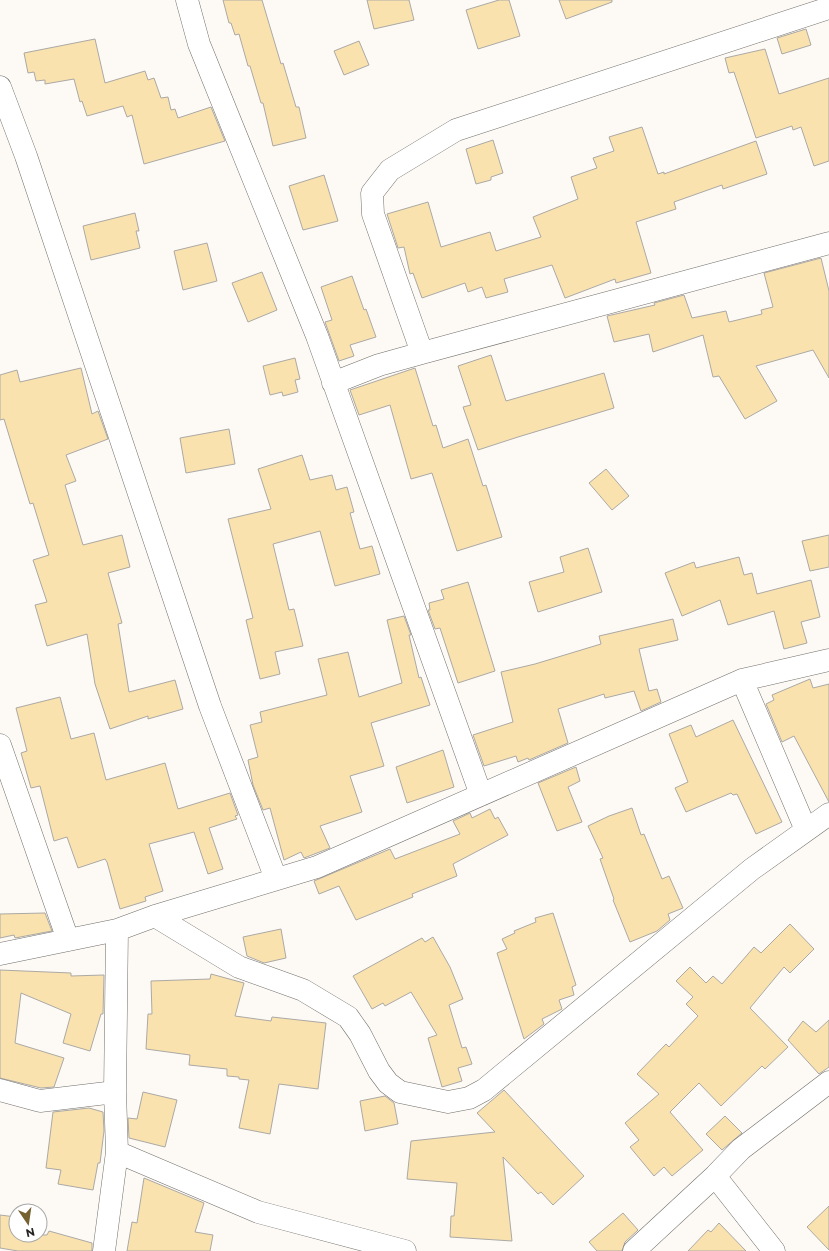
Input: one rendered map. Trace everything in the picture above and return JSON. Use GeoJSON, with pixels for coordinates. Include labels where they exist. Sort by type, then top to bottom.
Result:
{"type":"FeatureCollection","features":[{"type":"Feature","properties":{"kind":"street"},"geometry":{"type":"LineString","coordinates":[[188,0],[200,44],[317,336],[481,795]]}},
{"type":"Feature","properties":{"kind":"street"},"geometry":{"type":"LineString","coordinates":[[422,352],[373,214],[372,193],[390,170],[456,130],[829,8]]}},
{"type":"Feature","properties":{"kind":"street"},"geometry":{"type":"LineString","coordinates":[[0,87],[26,156],[210,706],[276,879]]}},
{"type":"Feature","properties":{"kind":"street"},"geometry":{"type":"LineString","coordinates":[[334,383],[379,365],[422,352],[829,243]]}},
{"type":"Feature","properties":{"kind":"street"},"geometry":{"type":"LineString","coordinates":[[0,954],[117,930],[155,916],[317,867],[742,680],[829,660]]}},
{"type":"Feature","properties":{"kind":"street"},"geometry":{"type":"LineString","coordinates":[[742,680],[806,830]]}},
{"type":"Feature","properties":{"kind":"street"},"geometry":{"type":"LineString","coordinates":[[0,745],[68,940]]}},
{"type":"Feature","properties":{"kind":"street"},"geometry":{"type":"LineString","coordinates":[[155,916],[239,967],[303,990],[348,1017],[388,1083],[400,1092],[448,1102],[469,1098],[484,1090],[752,869],[829,814]]}},
{"type":"Feature","properties":{"kind":"street"},"geometry":{"type":"LineString","coordinates":[[104,1251],[117,1152],[115,1092],[117,930]]}},
{"type":"Feature","properties":{"kind":"street"},"geometry":{"type":"LineString","coordinates":[[634,1251],[715,1176],[741,1149],[829,1082]]}},
{"type":"Feature","properties":{"kind":"street"},"geometry":{"type":"LineString","coordinates":[[0,1090],[40,1101],[115,1092]]}},
{"type":"Feature","properties":{"kind":"street"},"geometry":{"type":"LineString","coordinates":[[117,1152],[258,1212],[405,1251]]}},
{"type":"Feature","properties":{"kind":"street"},"geometry":{"type":"LineString","coordinates":[[715,1176],[774,1251]]}},
{"type":"Feature","properties":{"kind":"building"},"geometry":{"type":"Polygon","coordinates":[[[223,0],[262,0],[281,64],[283,63],[296,107],[299,107],[306,138],[273,146],[263,103],[261,103],[250,66],[248,66],[239,34],[235,35],[231,23],[229,23],[223,0]]]}},
{"type":"Feature","properties":{"kind":"building"},"geometry":{"type":"Polygon","coordinates":[[[367,0],[409,0],[414,20],[374,29],[367,0]]]}},
{"type":"Feature","properties":{"kind":"building"},"geometry":{"type":"Polygon","coordinates":[[[499,0],[509,0],[520,36],[478,49],[466,10],[499,0]]]}},
{"type":"Feature","properties":{"kind":"building"},"geometry":{"type":"Polygon","coordinates":[[[559,0],[612,0],[612,2],[566,19],[559,0]]]}},
{"type":"Feature","properties":{"kind":"building"},"geometry":{"type":"Polygon","coordinates":[[[806,29],[811,45],[782,54],[777,38],[806,29]]]}},
{"type":"Feature","properties":{"kind":"building"},"geometry":{"type":"Polygon","coordinates":[[[95,39],[105,83],[145,71],[148,80],[154,78],[161,98],[168,97],[171,110],[175,109],[178,118],[211,107],[225,141],[144,164],[132,115],[127,117],[123,106],[87,116],[82,101],[80,102],[74,79],[45,84],[45,80],[36,81],[34,72],[28,73],[24,53],[95,39]]]}},
{"type":"Feature","properties":{"kind":"building"},"geometry":{"type":"Polygon","coordinates":[[[359,41],[369,65],[344,75],[334,51],[359,41]]]}},
{"type":"Feature","properties":{"kind":"building"},"geometry":{"type":"Polygon","coordinates":[[[765,49],[779,94],[829,78],[829,161],[814,166],[801,127],[793,130],[792,126],[756,138],[734,72],[729,73],[725,58],[765,49]]]}},
{"type":"Feature","properties":{"kind":"building"},"geometry":{"type":"Polygon","coordinates":[[[642,127],[658,174],[664,172],[664,174],[756,141],[767,174],[723,189],[722,185],[674,202],[676,209],[636,222],[651,273],[616,283],[615,279],[565,298],[552,265],[504,279],[508,292],[486,298],[482,287],[468,292],[465,283],[422,298],[413,273],[410,274],[404,247],[398,248],[387,214],[428,202],[441,247],[490,232],[496,251],[541,237],[533,217],[578,199],[571,177],[597,168],[593,158],[614,151],[609,137],[642,127]]]}},
{"type":"Feature","properties":{"kind":"building"},"geometry":{"type":"Polygon","coordinates":[[[493,140],[503,173],[491,177],[491,180],[476,184],[466,149],[493,140]]]}},
{"type":"Feature","properties":{"kind":"building"},"geometry":{"type":"Polygon","coordinates":[[[324,175],[338,221],[303,230],[289,186],[324,175]]]}},
{"type":"Feature","properties":{"kind":"building"},"geometry":{"type":"Polygon","coordinates":[[[135,213],[139,231],[136,231],[140,248],[91,260],[83,226],[135,213]]]}},
{"type":"Feature","properties":{"kind":"building"},"geometry":{"type":"Polygon","coordinates":[[[207,243],[217,281],[183,290],[174,251],[207,243]]]}},
{"type":"Feature","properties":{"kind":"building"},"geometry":{"type":"Polygon","coordinates":[[[821,258],[829,291],[829,378],[813,350],[756,366],[777,401],[745,419],[719,376],[713,377],[703,335],[653,352],[649,334],[614,342],[607,316],[655,305],[654,303],[684,295],[692,318],[726,311],[729,322],[762,314],[761,310],[773,307],[764,273],[821,258]]]}},
{"type":"Feature","properties":{"kind":"building"},"geometry":{"type":"Polygon","coordinates":[[[262,272],[277,310],[248,322],[232,283],[262,272]]]}},
{"type":"Feature","properties":{"kind":"building"},"geometry":{"type":"Polygon","coordinates":[[[352,276],[364,310],[366,309],[376,337],[350,345],[354,356],[339,361],[325,322],[332,320],[321,287],[352,276]]]}},
{"type":"Feature","properties":{"kind":"building"},"geometry":{"type":"Polygon","coordinates":[[[491,355],[506,401],[604,373],[614,408],[478,450],[463,407],[471,405],[458,366],[491,355]]]}},
{"type":"Feature","properties":{"kind":"building"},"geometry":{"type":"Polygon","coordinates":[[[295,358],[300,379],[295,380],[298,392],[283,396],[282,392],[270,395],[263,366],[295,358]]]}},
{"type":"Feature","properties":{"kind":"building"},"geometry":{"type":"Polygon","coordinates":[[[81,368],[92,414],[98,411],[108,439],[66,455],[76,481],[65,485],[83,545],[122,535],[130,567],[108,573],[122,623],[118,624],[129,692],[175,680],[183,709],[148,719],[148,716],[110,729],[95,684],[87,634],[47,646],[35,605],[47,602],[33,560],[49,555],[33,503],[30,504],[4,419],[0,420],[0,375],[17,370],[20,382],[81,368]]]}},
{"type":"Feature","properties":{"kind":"building"},"geometry":{"type":"Polygon","coordinates":[[[415,368],[433,426],[436,425],[443,448],[468,439],[483,486],[486,485],[502,537],[457,551],[432,473],[411,479],[390,405],[359,415],[350,390],[415,368]]]}},
{"type":"Feature","properties":{"kind":"building"},"geometry":{"type":"Polygon","coordinates":[[[229,429],[235,464],[186,473],[180,438],[229,429]]]}},
{"type":"Feature","properties":{"kind":"building"},"geometry":{"type":"Polygon","coordinates":[[[302,455],[310,480],[332,475],[336,490],[347,487],[354,512],[350,513],[360,549],[372,546],[380,574],[335,586],[320,531],[273,544],[289,610],[294,609],[303,646],[275,652],[280,674],[260,679],[246,620],[253,618],[228,519],[271,509],[258,469],[302,455]]]}},
{"type":"Feature","properties":{"kind":"building"},"geometry":{"type":"Polygon","coordinates":[[[606,469],[629,496],[612,510],[589,483],[606,469]]]}},
{"type":"Feature","properties":{"kind":"building"},"geometry":{"type":"Polygon","coordinates":[[[829,535],[829,567],[810,571],[802,541],[829,535]]]}},
{"type":"Feature","properties":{"kind":"building"},"geometry":{"type":"Polygon","coordinates":[[[588,548],[602,592],[538,612],[529,582],[564,572],[560,557],[588,548]]]}},
{"type":"Feature","properties":{"kind":"building"},"geometry":{"type":"Polygon","coordinates":[[[739,557],[744,575],[752,573],[757,594],[811,580],[820,617],[801,622],[807,643],[784,649],[774,611],[728,625],[720,600],[682,616],[665,573],[694,562],[696,568],[739,557]]]}},
{"type":"Feature","properties":{"kind":"building"},"geometry":{"type":"Polygon","coordinates":[[[468,582],[495,671],[458,683],[440,628],[435,629],[428,610],[430,610],[429,603],[444,599],[441,590],[468,582]]]}},
{"type":"Feature","properties":{"kind":"building"},"geometry":{"type":"Polygon","coordinates":[[[404,616],[411,635],[409,635],[419,678],[421,677],[430,705],[371,723],[384,766],[350,776],[362,812],[320,826],[330,848],[304,858],[301,852],[284,860],[270,808],[263,810],[253,785],[248,760],[258,757],[250,725],[262,722],[260,712],[327,695],[318,659],[348,652],[359,697],[402,683],[387,620],[404,616]]]}},
{"type":"Feature","properties":{"kind":"building"},"geometry":{"type":"Polygon","coordinates":[[[673,619],[678,640],[639,649],[649,691],[657,689],[661,702],[641,711],[634,691],[605,698],[604,694],[558,709],[568,743],[529,760],[528,758],[518,762],[516,756],[484,766],[473,735],[513,722],[501,672],[535,664],[601,644],[599,636],[673,619]]]}},
{"type":"Feature","properties":{"kind":"building"},"geometry":{"type":"Polygon","coordinates":[[[810,679],[813,688],[829,684],[829,802],[794,736],[782,742],[766,704],[774,700],[772,695],[810,679]]]}},
{"type":"Feature","properties":{"kind":"building"},"geometry":{"type":"Polygon","coordinates":[[[60,697],[71,739],[94,733],[106,780],[165,763],[178,809],[230,793],[238,815],[235,816],[237,819],[209,828],[223,869],[208,874],[194,832],[149,844],[163,891],[145,897],[146,901],[120,909],[105,859],[78,868],[67,837],[54,841],[40,786],[31,788],[21,753],[27,751],[16,708],[60,697]]]}},
{"type":"Feature","properties":{"kind":"building"},"geometry":{"type":"Polygon","coordinates":[[[733,720],[782,822],[756,834],[737,794],[733,795],[731,793],[686,812],[675,788],[688,782],[669,734],[691,725],[696,737],[733,720]]]}},
{"type":"Feature","properties":{"kind":"building"},"geometry":{"type":"Polygon","coordinates":[[[443,750],[454,787],[407,803],[396,767],[443,750]]]}},
{"type":"Feature","properties":{"kind":"building"},"geometry":{"type":"Polygon","coordinates":[[[576,767],[580,781],[568,787],[582,822],[557,831],[538,783],[576,767]]]}},
{"type":"Feature","properties":{"kind":"building"},"geometry":{"type":"Polygon","coordinates":[[[632,808],[641,835],[644,834],[662,879],[669,876],[683,908],[668,914],[670,920],[657,931],[630,942],[613,900],[614,899],[600,859],[603,858],[588,826],[609,816],[632,808]]]}},
{"type":"Feature","properties":{"kind":"building"},"geometry":{"type":"Polygon","coordinates":[[[490,809],[495,819],[498,817],[508,835],[453,864],[457,876],[412,894],[413,897],[356,920],[339,886],[319,894],[314,881],[390,849],[395,859],[460,834],[453,821],[470,813],[472,818],[490,809]]]}},
{"type":"Feature","properties":{"kind":"building"},"geometry":{"type":"Polygon","coordinates":[[[45,913],[52,931],[15,938],[14,935],[0,938],[0,914],[45,913]]]}},
{"type":"Feature","properties":{"kind":"building"},"geometry":{"type":"Polygon","coordinates":[[[553,913],[576,985],[572,987],[574,995],[559,1000],[562,1009],[542,1019],[544,1024],[524,1039],[497,953],[507,949],[502,939],[515,933],[514,931],[536,922],[535,918],[553,913]]]}},
{"type":"Feature","properties":{"kind":"building"},"geometry":{"type":"Polygon","coordinates":[[[790,924],[814,949],[790,973],[784,967],[750,1008],[788,1047],[765,1069],[762,1066],[721,1106],[699,1083],[670,1112],[703,1150],[672,1176],[664,1167],[654,1176],[630,1147],[639,1140],[625,1123],[659,1094],[637,1074],[666,1044],[669,1047],[698,1016],[686,1004],[693,997],[676,981],[690,967],[706,983],[713,976],[722,984],[754,947],[761,953],[790,924]]]}},
{"type":"Feature","properties":{"kind":"building"},"geometry":{"type":"Polygon","coordinates":[[[281,929],[286,958],[264,963],[247,956],[243,937],[281,929]]]}},
{"type":"Feature","properties":{"kind":"building"},"geometry":{"type":"Polygon","coordinates":[[[433,937],[450,967],[463,999],[449,1005],[462,1048],[466,1047],[472,1064],[458,1068],[462,1081],[442,1087],[428,1038],[437,1035],[411,992],[385,1006],[383,1003],[372,1009],[353,976],[422,938],[425,942],[433,937]]]}},
{"type":"Feature","properties":{"kind":"building"},"geometry":{"type":"Polygon","coordinates":[[[0,970],[71,973],[71,976],[104,975],[103,1014],[101,1014],[90,1051],[63,1043],[71,1014],[21,993],[15,1043],[64,1058],[54,1087],[41,1088],[0,1078],[0,970]]]}},
{"type":"Feature","properties":{"kind":"building"},"geometry":{"type":"Polygon","coordinates":[[[211,974],[244,983],[235,1016],[271,1021],[272,1017],[326,1023],[318,1089],[279,1084],[270,1134],[239,1128],[249,1080],[227,1076],[227,1069],[189,1065],[190,1055],[146,1049],[148,1014],[152,1014],[151,981],[210,979],[211,974]]]}},
{"type":"Feature","properties":{"kind":"building"},"geometry":{"type":"Polygon","coordinates":[[[829,1020],[829,1067],[819,1074],[788,1040],[803,1021],[816,1032],[829,1020]]]}},
{"type":"Feature","properties":{"kind":"building"},"geometry":{"type":"Polygon","coordinates":[[[504,1090],[584,1176],[553,1205],[541,1192],[538,1194],[503,1157],[512,1241],[450,1237],[451,1216],[454,1216],[457,1183],[407,1179],[411,1141],[495,1132],[477,1113],[504,1090]]]}},
{"type":"Feature","properties":{"kind":"building"},"geometry":{"type":"Polygon","coordinates":[[[143,1092],[177,1100],[165,1147],[129,1138],[128,1118],[137,1119],[143,1092]]]}},
{"type":"Feature","properties":{"kind":"building"},"geometry":{"type":"Polygon","coordinates":[[[385,1096],[394,1103],[398,1124],[365,1131],[360,1101],[385,1096]]]}},
{"type":"Feature","properties":{"kind":"building"},"geometry":{"type":"Polygon","coordinates":[[[89,1108],[103,1112],[104,1131],[100,1163],[98,1163],[93,1190],[58,1184],[61,1170],[46,1168],[53,1112],[89,1108]]]}},
{"type":"Feature","properties":{"kind":"building"},"geometry":{"type":"Polygon","coordinates":[[[725,1116],[742,1133],[722,1150],[706,1134],[725,1116]]]}},
{"type":"Feature","properties":{"kind":"building"},"geometry":{"type":"Polygon","coordinates":[[[144,1178],[204,1203],[195,1232],[213,1235],[210,1251],[127,1251],[132,1222],[137,1223],[144,1178]]]}},
{"type":"Feature","properties":{"kind":"building"},"geometry":{"type":"Polygon","coordinates":[[[829,1206],[829,1250],[807,1227],[829,1206]]]}},
{"type":"Feature","properties":{"kind":"building"},"geometry":{"type":"Polygon","coordinates":[[[623,1213],[638,1230],[625,1242],[622,1251],[597,1251],[589,1242],[623,1213]]]}},
{"type":"Feature","properties":{"kind":"building"},"geometry":{"type":"Polygon","coordinates":[[[0,1215],[8,1216],[8,1243],[48,1243],[49,1231],[92,1243],[92,1251],[18,1251],[0,1248],[0,1215]]]}},
{"type":"Feature","properties":{"kind":"building"},"geometry":{"type":"Polygon","coordinates":[[[719,1223],[746,1251],[688,1251],[708,1230],[711,1232],[719,1223]]]}}]}
